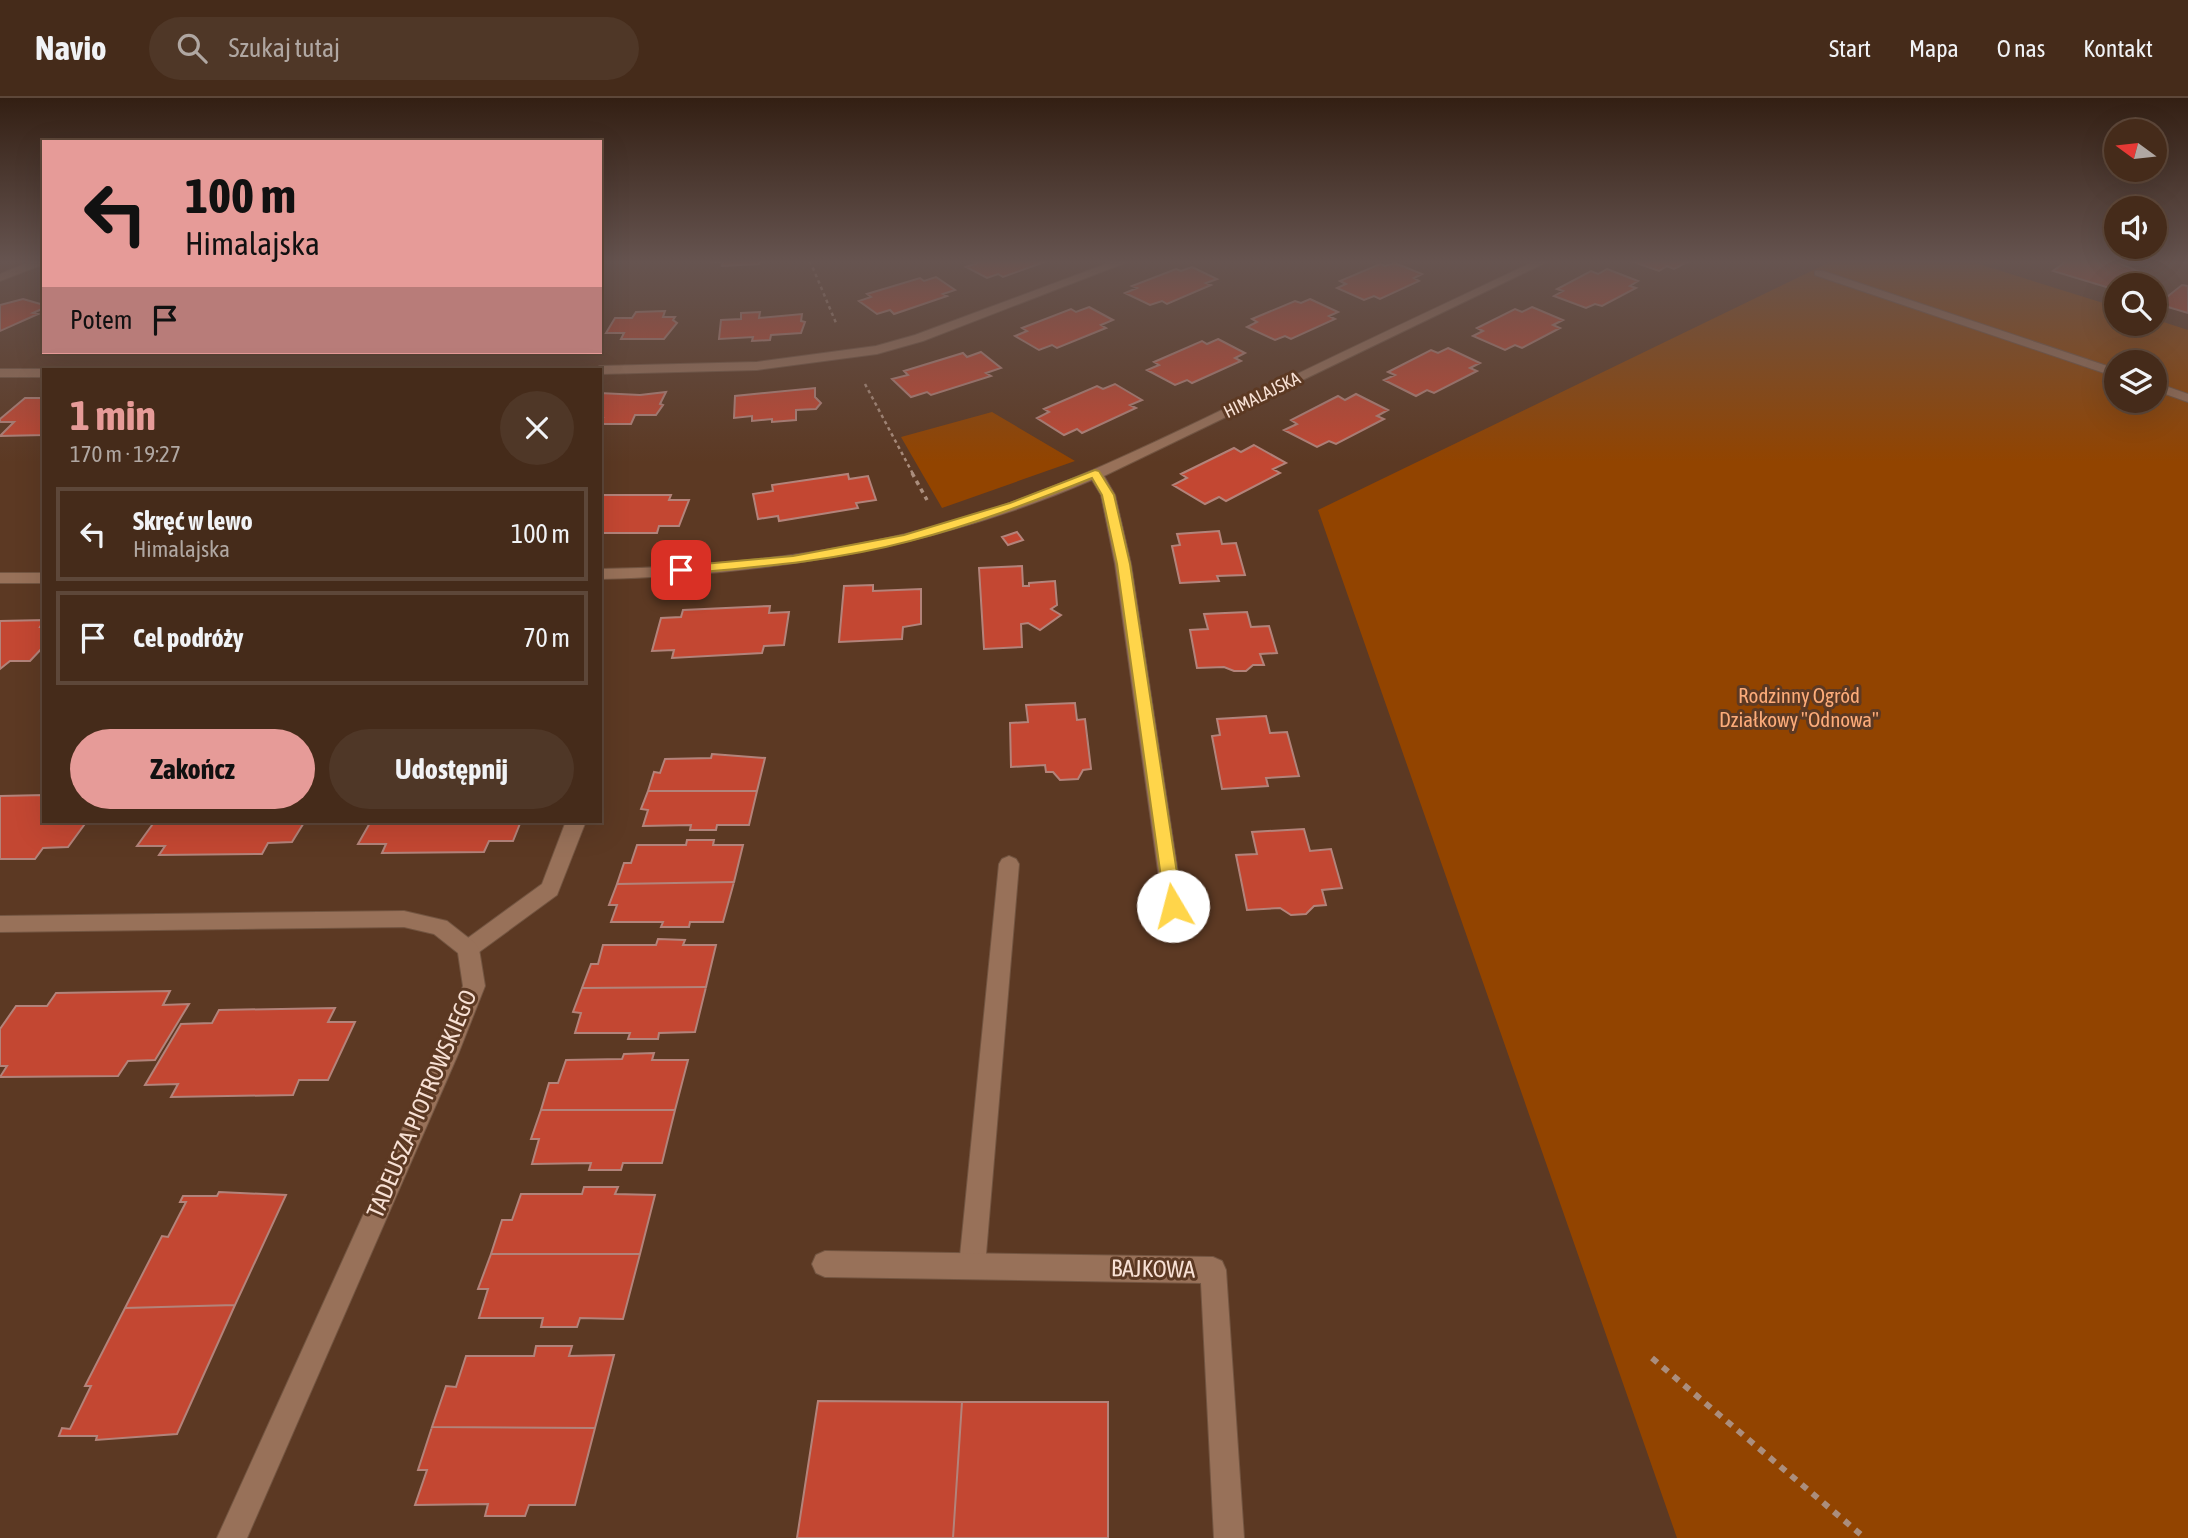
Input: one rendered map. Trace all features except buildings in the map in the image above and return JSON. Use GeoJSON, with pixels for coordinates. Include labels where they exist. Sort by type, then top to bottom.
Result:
{"type":"FeatureCollection","features":[{"type":"Feature","properties":{"kind":"street"},"geometry":{"type":"LineString","coordinates":[[602,370],[744,367],[850,355],[919,338],[945,328]]}},
{"type":"Feature","properties":{"kind":"street","name":"HIMALAJSKA"},"geometry":{"type":"LineString","coordinates":[[602,574],[793,560],[942,529],[1014,505],[1095,473],[1401,328]]}},
{"type":"Feature","properties":{"kind":"street"},"geometry":{"type":"LineString","coordinates":[[1983,328],[2104,369]]}},
{"type":"Feature","properties":{"kind":"street"},"geometry":{"type":"LineString","coordinates":[[0,373],[42,373]]}},
{"type":"Feature","properties":{"kind":"street"},"geometry":{"type":"LineString","coordinates":[[2167,391],[2188,398]]}},
{"type":"Feature","properties":{"kind":"street"},"geometry":{"type":"LineString","coordinates":[[1095,473],[1108,495],[1123,564],[1173,906]]}},
{"type":"Feature","properties":{"kind":"street"},"geometry":{"type":"LineString","coordinates":[[0,578],[42,578]]}},
{"type":"Feature","properties":{"kind":"street"},"geometry":{"type":"LineString","coordinates":[[0,924],[404,919],[440,927],[468,949],[550,889],[575,823]]}},
{"type":"Feature","properties":{"kind":"street"},"geometry":{"type":"LineString","coordinates":[[971,1266],[1009,864]]}},
{"type":"Feature","properties":{"kind":"street","name":"TADEUSZA PIOTROWSKIEGO"},"geometry":{"type":"LineString","coordinates":[[232,1538],[448,1052],[474,986],[468,949]]}},
{"type":"Feature","properties":{"kind":"street","name":"BAJKOWA"},"geometry":{"type":"LineString","coordinates":[[825,1264],[1213,1270],[1229,1538]]}},
{"type":"Feature","properties":{"kind":"path"},"geometry":{"type":"LineString","coordinates":[[839,328],[850,355],[942,529]]}},
{"type":"Feature","properties":{"kind":"path"},"geometry":{"type":"LineString","coordinates":[[1652,1358],[1865,1538]]}},
{"type":"Feature","properties":{"kind":"green space","name":"Rodzinny Ogród Działkowy \"Odnowa\""},"geometry":{"type":"Polygon","coordinates":[[[1693,328],[2104,328],[2104,336],[2167,336],[2167,328],[2188,330],[2188,1538],[1677,1538],[1318,510],[1693,328]]]}},
{"type":"Feature","properties":{"kind":"green space"},"geometry":{"type":"Polygon","coordinates":[[[992,412],[1075,461],[942,508],[901,437],[992,412]]]}},
{"type":"Feature","properties":{"kind":"route"},"geometry":{"type":"LineString","coordinates":[[681,570],[793,560],[906,538],[957,525],[1095,473],[1108,495],[1123,564],[1173,906]]}}]}
